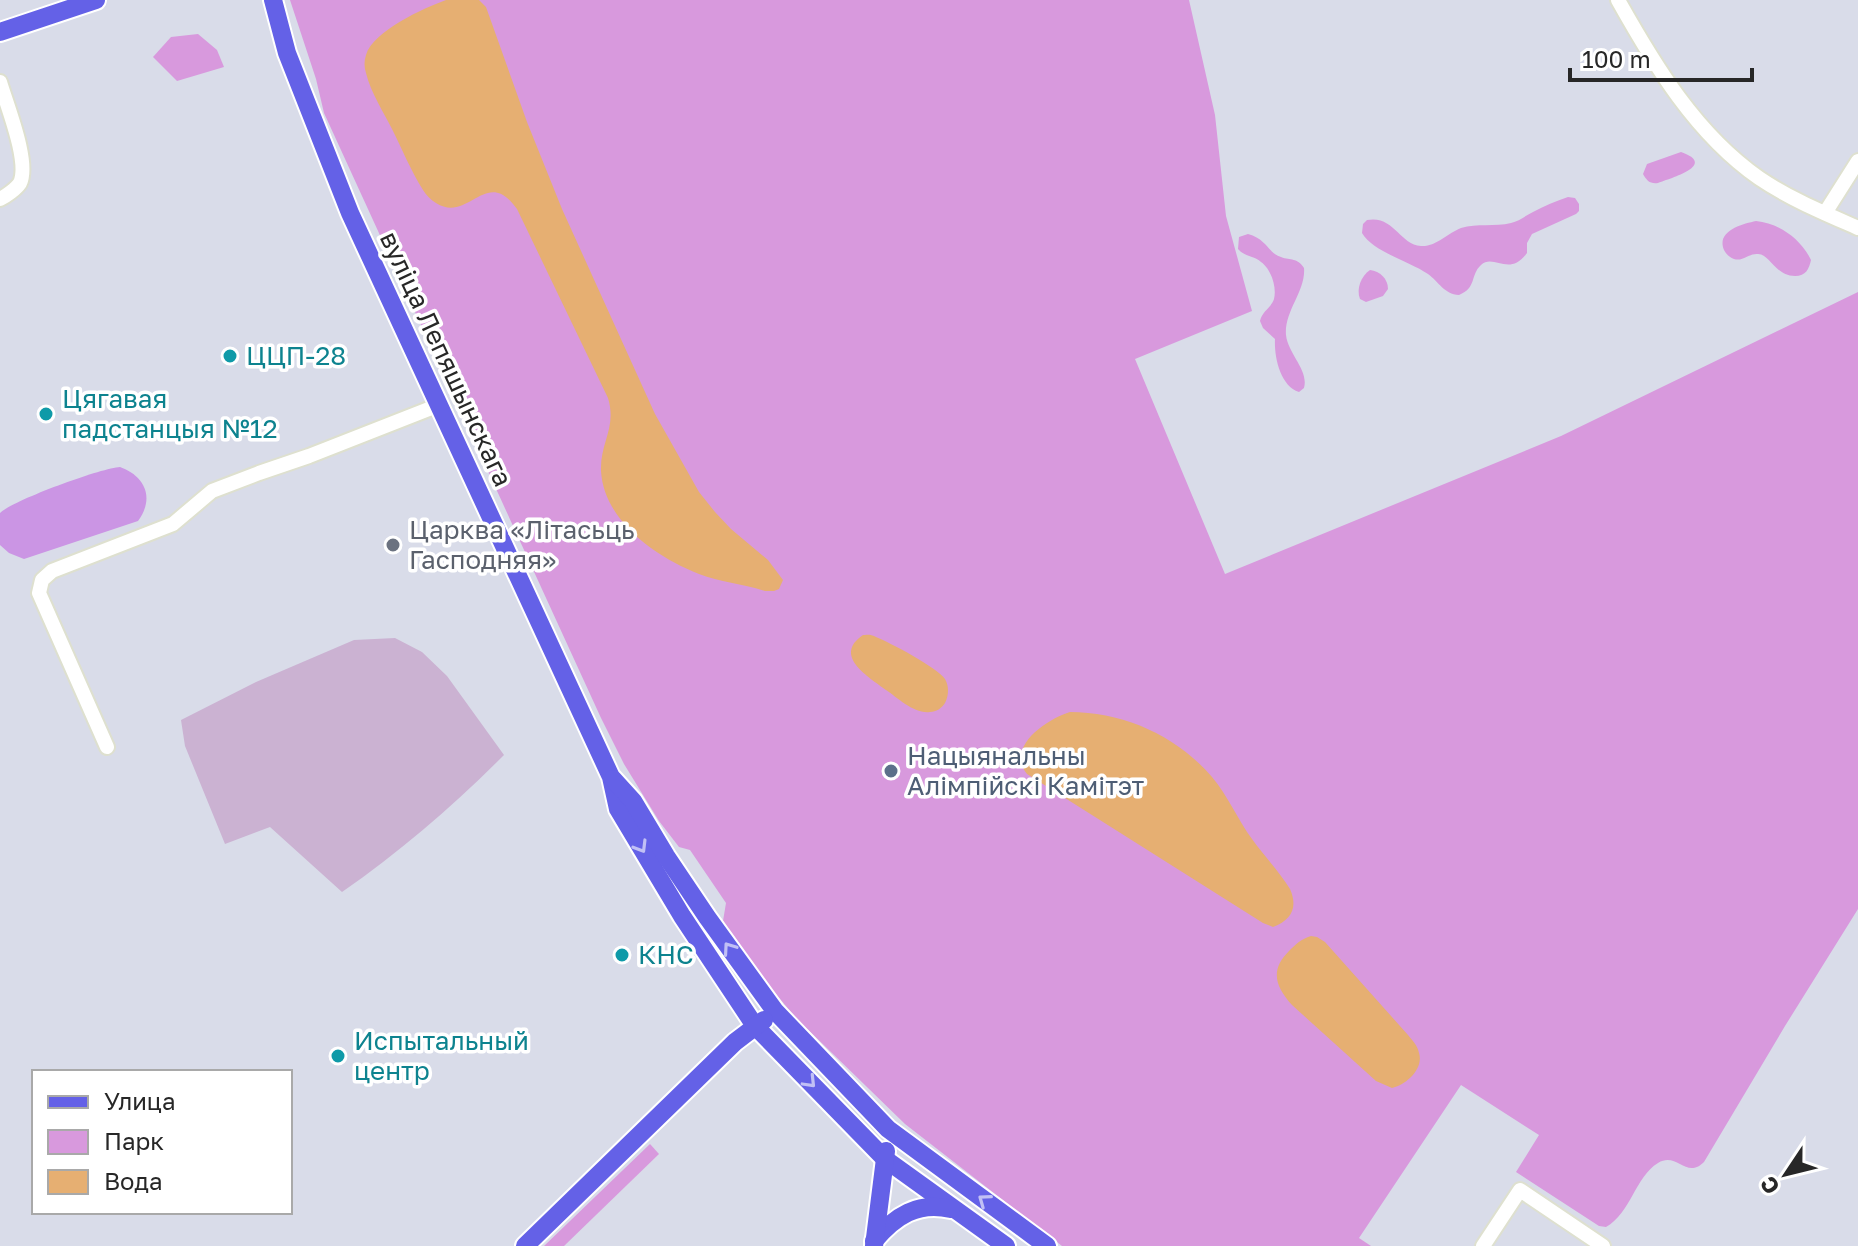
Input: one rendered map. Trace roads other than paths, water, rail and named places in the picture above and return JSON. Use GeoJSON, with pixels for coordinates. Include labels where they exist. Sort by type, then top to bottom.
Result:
{"type":"FeatureCollection","features":[{"type":"Feature","properties":{"kind":"main road"},"geometry":{"type":"LineString","coordinates":[[0,32],[96,0]]}},
{"type":"Feature","properties":{"kind":"main road","name":"вуліца Лепяшынскага"},"geometry":{"type":"LineString","coordinates":[[273,0],[287,53],[350,213],[611,777],[618,809],[682,916],[755,1026],[885,1159],[1006,1246]]}},
{"type":"Feature","properties":{"kind":"main road","name":"вуліца Лепяшынскага"},"geometry":{"type":"LineString","coordinates":[[611,777],[633,801],[707,917],[775,1011],[888,1129],[1047,1246]]}},
{"type":"Feature","properties":{"kind":"main road"},"geometry":{"type":"LineString","coordinates":[[525,1246],[735,1042],[775,1011]]}},
{"type":"Feature","properties":{"kind":"main road"},"geometry":{"type":"LineString","coordinates":[[874,1244],[888,1129]]}},
{"type":"Feature","properties":{"kind":"main road"},"geometry":{"type":"LineString","coordinates":[[874,1244],[887,1225],[911,1211],[936,1206],[956,1210]]}},
{"type":"Feature","properties":{"kind":"street"},"geometry":{"type":"LineString","coordinates":[[1618,0],[1661,72],[1722,147],[1759,178],[1790,197],[1858,228]]}},
{"type":"Feature","properties":{"kind":"street"},"geometry":{"type":"LineString","coordinates":[[0,82],[24,161],[19,183],[0,199]]}},
{"type":"Feature","properties":{"kind":"street"},"geometry":{"type":"LineString","coordinates":[[1825,213],[1858,161]]}},
{"type":"Feature","properties":{"kind":"street"},"geometry":{"type":"LineString","coordinates":[[107,747],[39,593],[42,580],[52,571],[173,524],[212,491],[439,405]]}},
{"type":"Feature","properties":{"kind":"street"},"geometry":{"type":"LineString","coordinates":[[1483,1246],[1520,1190],[1603,1246]]}},
{"type":"Feature","properties":{"kind":"water"},"geometry":{"type":"Polygon","coordinates":[[[446,0],[479,0],[486,7],[562,209],[655,414],[699,492],[731,529],[768,560],[783,580],[779,589],[765,591],[699,574],[650,547],[622,521],[604,489],[601,471],[611,418],[608,398],[517,209],[506,197],[496,192],[486,193],[458,207],[448,207],[436,203],[424,192],[371,88],[365,60],[378,37],[413,15],[446,0]]]}},
{"type":"Feature","properties":{"kind":"water"},"geometry":{"type":"Polygon","coordinates":[[[863,635],[872,635],[891,644],[941,674],[948,688],[944,705],[932,712],[918,711],[856,666],[851,651],[863,635]]]}},
{"type":"Feature","properties":{"kind":"water"},"geometry":{"type":"Polygon","coordinates":[[[1070,712],[1110,716],[1148,729],[1166,738],[1198,762],[1218,784],[1247,832],[1290,889],[1293,907],[1289,917],[1273,927],[1263,923],[1027,774],[1021,754],[1025,744],[1040,728],[1070,712]]]}},
{"type":"Feature","properties":{"kind":"water"},"geometry":{"type":"Polygon","coordinates":[[[1311,936],[1325,942],[1416,1046],[1419,1065],[1403,1084],[1392,1088],[1376,1081],[1292,1005],[1282,991],[1277,978],[1279,965],[1294,946],[1311,936]]]}},
{"type":"Feature","properties":{"kind":"place","name":"ЦЦП-28"},"geometry":{"type":"Point","coordinates":[230,356]}},
{"type":"Feature","properties":{"kind":"place","name":"Цягавая падстанцыя №12"},"geometry":{"type":"Point","coordinates":[46,414]}},
{"type":"Feature","properties":{"kind":"place","name":"Царква «Літасьць Гасподняя»"},"geometry":{"type":"Point","coordinates":[393,545]}},
{"type":"Feature","properties":{"kind":"place","name":"Нацыянальны Алімпійскі Камітэт"},"geometry":{"type":"Point","coordinates":[891,771]}},
{"type":"Feature","properties":{"kind":"place","name":"КНС"},"geometry":{"type":"Point","coordinates":[622,955]}},
{"type":"Feature","properties":{"kind":"place","name":"Испытальный центр"},"geometry":{"type":"Point","coordinates":[338,1056]}}]}
